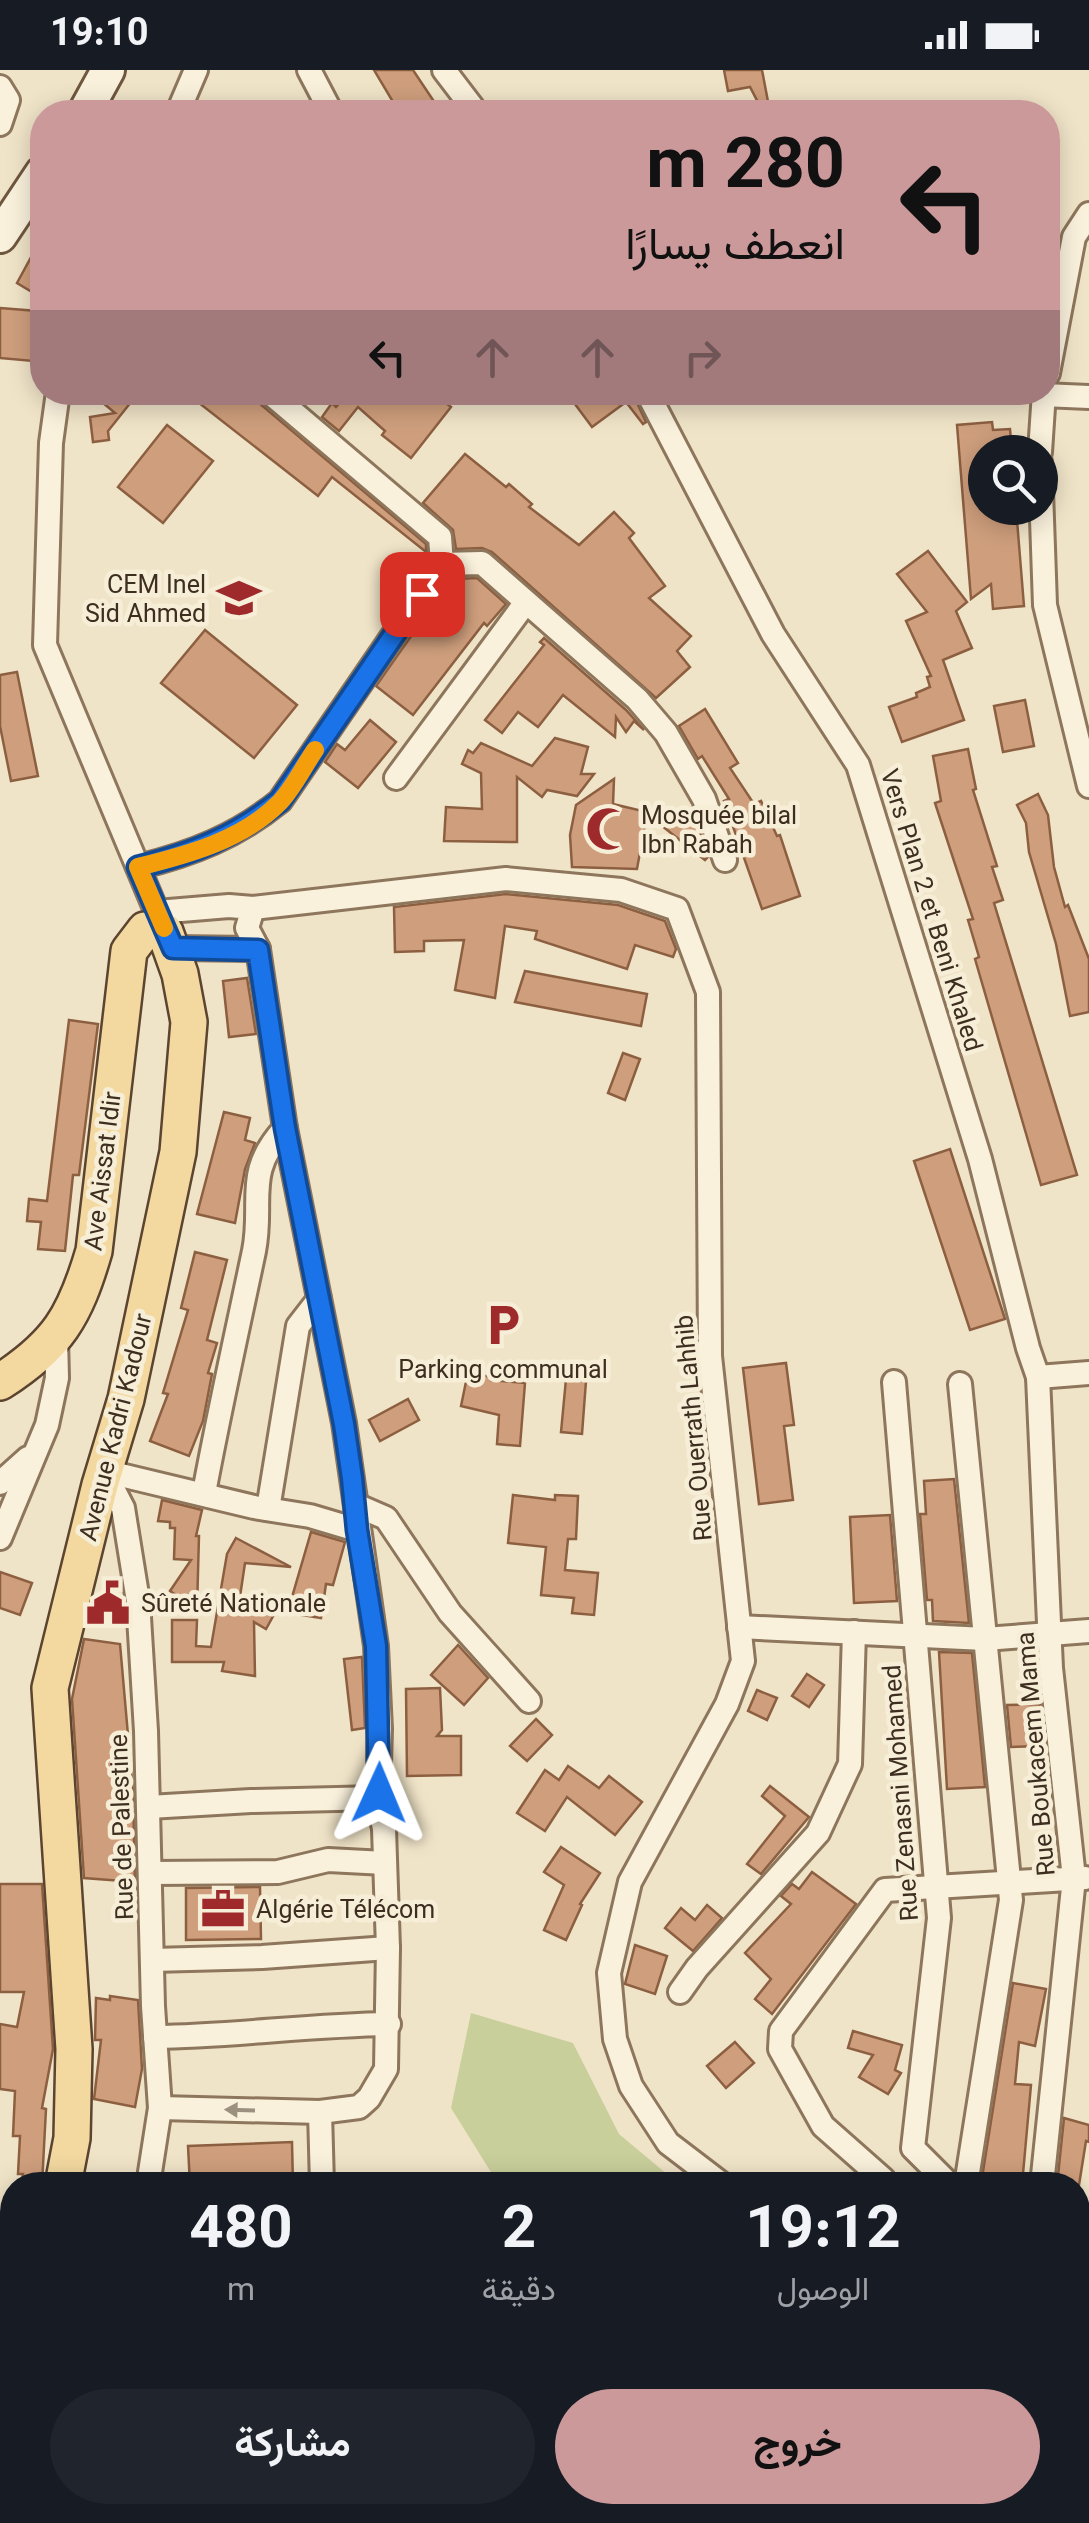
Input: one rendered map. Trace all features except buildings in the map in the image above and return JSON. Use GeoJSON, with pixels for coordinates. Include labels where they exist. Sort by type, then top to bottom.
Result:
{"type":"FeatureCollection","features":[{"type":"Feature","properties":{"kind":"main road"},"geometry":{"type":"LineString","coordinates":[[92,100],[108,70]]}},
{"type":"Feature","properties":{"kind":"main road"},"geometry":{"type":"LineString","coordinates":[[0,236],[30,191]]}},
{"type":"Feature","properties":{"kind":"main road","name":"Ave Aissat Idir"},"geometry":{"type":"LineString","coordinates":[[0,1382],[56,1338],[80,1298],[94,1251],[129,951],[160,931]]}},
{"type":"Feature","properties":{"kind":"main road","name":"Avenue Kadri Kadour"},"geometry":{"type":"LineString","coordinates":[[66,2172],[70,2156],[74,2049],[50,1688],[126,1399],[178,1152],[188,1022],[160,931]]}},
{"type":"Feature","properties":{"kind":"street"},"geometry":{"type":"LineString","coordinates":[[0,124],[3,96],[12,70]]}},
{"type":"Feature","properties":{"kind":"street"},"geometry":{"type":"LineString","coordinates":[[309,70],[325,100]]}},
{"type":"Feature","properties":{"kind":"street"},"geometry":{"type":"LineString","coordinates":[[444,70],[467,100]]}},
{"type":"Feature","properties":{"kind":"street"},"geometry":{"type":"LineString","coordinates":[[182,100],[192,74]]}},
{"type":"Feature","properties":{"kind":"street"},"geometry":{"type":"LineString","coordinates":[[1060,309],[1074,237],[1089,214]]}},
{"type":"Feature","properties":{"kind":"street"},"geometry":{"type":"LineString","coordinates":[[1060,390],[1089,397]]}},
{"type":"Feature","properties":{"kind":"street"},"geometry":{"type":"LineString","coordinates":[[56,405],[50,444],[45,646],[138,867],[160,931],[258,950]]}},
{"type":"Feature","properties":{"kind":"street"},"geometry":{"type":"LineString","coordinates":[[138,867],[190,854],[250,826],[280,801],[442,564],[440,537],[283,405]]}},
{"type":"Feature","properties":{"kind":"street","name":"Vers Plan 2 et Beni Khaled"},"geometry":{"type":"LineString","coordinates":[[654,405],[773,634],[858,765],[980,1159],[1038,1376]]}},
{"type":"Feature","properties":{"kind":"street"},"geometry":{"type":"LineString","coordinates":[[1041,435],[1044,405]]}},
{"type":"Feature","properties":{"kind":"street"},"geometry":{"type":"LineString","coordinates":[[1042,525],[1045,605],[1089,786]]}},
{"type":"Feature","properties":{"kind":"street"},"geometry":{"type":"LineString","coordinates":[[442,564],[482,563],[637,699],[666,733],[704,799],[725,860]]}},
{"type":"Feature","properties":{"kind":"street"},"geometry":{"type":"LineString","coordinates":[[396,778],[526,602]]}},
{"type":"Feature","properties":{"kind":"street","name":"Rue Ouerrath Lahhib"},"geometry":{"type":"LineString","coordinates":[[160,931],[229,906],[253,908],[506,879],[621,890],[676,909],[708,992],[710,1356],[743,1661],[732,1690],[630,1882],[609,1972],[615,2039],[631,2086],[668,2143],[707,2172]]}},
{"type":"Feature","properties":{"kind":"street"},"geometry":{"type":"LineString","coordinates":[[160,2108],[320,2112],[359,2107],[370,2098],[386,2069],[388,1948],[384,1829],[378,1798],[376,1646],[344,1424],[285,1128],[258,950],[247,928],[253,908]]}},
{"type":"Feature","properties":{"kind":"street"},"geometry":{"type":"LineString","coordinates":[[204,1493],[255,1246],[255,1188],[269,1145],[285,1128]]}},
{"type":"Feature","properties":{"kind":"street"},"geometry":{"type":"LineString","coordinates":[[268,1509],[298,1326],[319,1299]]}},
{"type":"Feature","properties":{"kind":"street"},"geometry":{"type":"LineString","coordinates":[[0,1538],[47,1425],[57,1378],[56,1338]]}},
{"type":"Feature","properties":{"kind":"street"},"geometry":{"type":"LineString","coordinates":[[1038,1376],[1089,1372]]}},
{"type":"Feature","properties":{"kind":"street","name":"Rue Boukacem Mama"},"geometry":{"type":"LineString","coordinates":[[1038,1376],[1051,1668],[1082,1878],[1044,2172]]}},
{"type":"Feature","properties":{"kind":"street","name":"Rue Zenasni Mohamed"},"geometry":{"type":"LineString","coordinates":[[894,1382],[939,1918],[913,2148],[937,2172]]}},
{"type":"Feature","properties":{"kind":"street"},"geometry":{"type":"LineString","coordinates":[[960,1384],[1011,1900],[968,2172]]}},
{"type":"Feature","properties":{"kind":"street"},"geometry":{"type":"LineString","coordinates":[[0,1484],[34,1453]]}},
{"type":"Feature","properties":{"kind":"street"},"geometry":{"type":"LineString","coordinates":[[104,1471],[357,1530]]}},
{"type":"Feature","properties":{"kind":"street","name":"Rue de Palestine"},"geometry":{"type":"LineString","coordinates":[[104,1471],[123,1508],[138,1601],[160,2108],[150,2172]]}},
{"type":"Feature","properties":{"kind":"street"},"geometry":{"type":"LineString","coordinates":[[356,1504],[386,1518],[450,1614],[529,1701]]}},
{"type":"Feature","properties":{"kind":"street"},"geometry":{"type":"LineString","coordinates":[[739,1627],[985,1639],[1089,1632]]}},
{"type":"Feature","properties":{"kind":"street"},"geometry":{"type":"LineString","coordinates":[[680,1992],[818,1834],[850,1764],[854,1632]]}},
{"type":"Feature","properties":{"kind":"street"},"geometry":{"type":"LineString","coordinates":[[149,1807],[250,1800],[378,1798]]}},
{"type":"Feature","properties":{"kind":"street"},"geometry":{"type":"LineString","coordinates":[[151,1873],[278,1872],[328,1860],[385,1864]]}},
{"type":"Feature","properties":{"kind":"street"},"geometry":{"type":"LineString","coordinates":[[874,2172],[823,2126],[780,2049],[781,2031],[885,1890],[1082,1878]]}},
{"type":"Feature","properties":{"kind":"street"},"geometry":{"type":"LineString","coordinates":[[152,1960],[388,1948]]}},
{"type":"Feature","properties":{"kind":"street"},"geometry":{"type":"LineString","coordinates":[[155,2036],[218,2036],[332,2024],[388,2024]]}},
{"type":"Feature","properties":{"kind":"street"},"geometry":{"type":"LineString","coordinates":[[320,2112],[322,2172]]}},
{"type":"Feature","properties":{"kind":"green space"},"geometry":{"type":"Polygon","coordinates":[[[471,2013],[573,2043],[619,2134],[664,2172],[491,2172],[451,2108],[471,2013]]]}},
{"type":"Feature","properties":{"kind":"slow traffic"},"geometry":{"type":"LineString","coordinates":[[164,928],[138,867],[190,854],[250,826],[280,801],[315,750]]}},
{"type":"Feature","properties":{"kind":"place","name":"CEM Inel Sid Ahmed"},"geometry":{"type":"Point","coordinates":[239,598]}},
{"type":"Feature","properties":{"kind":"place","name":"Mosquée bilal Ibn Rabah"},"geometry":{"type":"Point","coordinates":[608,829]}},
{"type":"Feature","properties":{"kind":"place","name":"Parking communal"},"geometry":{"type":"Point","coordinates":[503,1325]}},
{"type":"Feature","properties":{"kind":"place","name":"Sûreté Nationale"},"geometry":{"type":"Point","coordinates":[108,1603]}},
{"type":"Feature","properties":{"kind":"place","name":"Algérie Télécom"},"geometry":{"type":"Point","coordinates":[223,1909]}},
{"type":"Feature","properties":{"kind":"route"},"geometry":{"type":"LineString","coordinates":[[379,1793],[376,1646],[356,1504],[344,1424],[285,1128],[258,950],[173,948],[138,867],[190,854],[250,826],[280,801],[422,594]]}}]}
